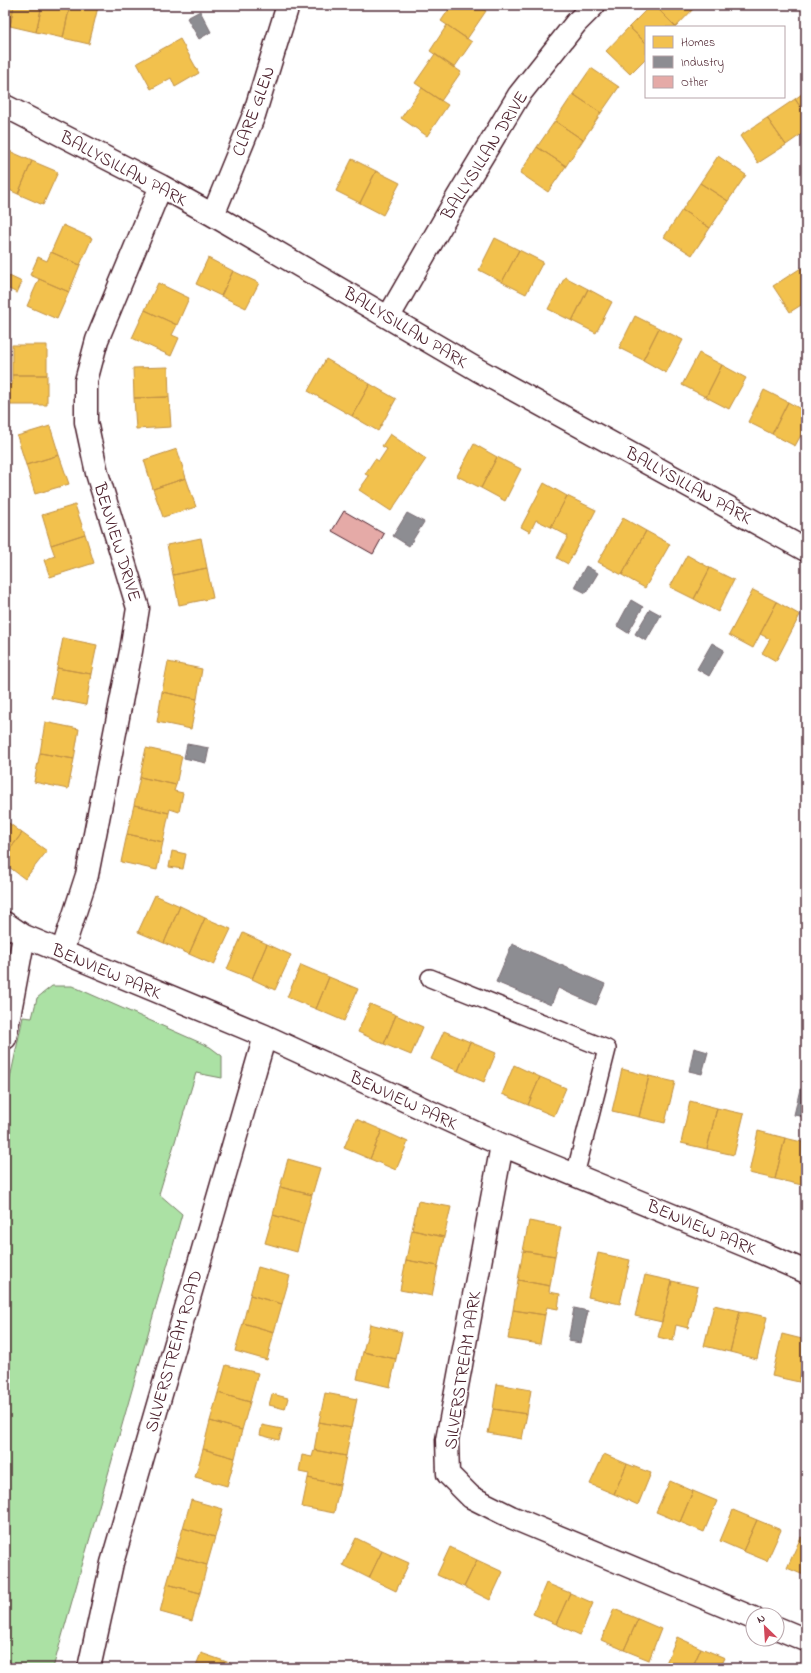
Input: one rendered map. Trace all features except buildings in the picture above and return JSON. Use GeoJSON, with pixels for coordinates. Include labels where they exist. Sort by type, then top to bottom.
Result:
{"type":"FeatureCollection","features":[{"type":"Feature","properties":{"kind":"street","name":"CLARE GLEN"},"geometry":{"type":"LineString","coordinates":[[213,215],[254,115],[288,5]]}},
{"type":"Feature","properties":{"kind":"street","name":"BALLYSILLAN DRIVE"},"geometry":{"type":"LineString","coordinates":[[389,316],[456,198],[519,95],[576,23],[594,5]]}},
{"type":"Feature","properties":{"kind":"street","name":"BALLYSILLAN PARK"},"geometry":{"type":"LineString","coordinates":[[5,106],[161,186],[389,316],[478,370],[806,550]]}},
{"type":"Feature","properties":{"kind":"street","name":"BENVIEW DRIVE"},"geometry":{"type":"LineString","coordinates":[[62,952],[87,875],[132,651],[138,608],[96,466],[86,422],[86,381],[97,340],[161,186]]}},
{"type":"Feature","properties":{"kind":"street","name":"BENVIEW PARK"},"geometry":{"type":"LineString","coordinates":[[5,923],[24,936],[265,1036],[502,1145],[750,1247],[806,1272]]}},
{"type":"Feature","properties":{"kind":"street"},"geometry":{"type":"LineString","coordinates":[[5,1038],[24,936]]}},
{"type":"Feature","properties":{"kind":"street","name":"SILVERSTREAM ROAD"},"geometry":{"type":"LineString","coordinates":[[89,1668],[112,1563],[265,1036]]}},
{"type":"Feature","properties":{"kind":"street","name":"SILVERSTREAM PARK"},"geometry":{"type":"LineString","coordinates":[[502,1145],[447,1440],[448,1474],[472,1496],[511,1517],[745,1615]]}},
{"type":"Feature","properties":{"kind":"street"},"geometry":{"type":"LineString","coordinates":[[785,1631],[806,1640]]}},
{"type":"Feature","properties":{"kind":"lane"},"geometry":{"type":"LineString","coordinates":[[430,978],[606,1049],[575,1174]]}},
{"type":"Feature","properties":{"kind":"green space"},"geometry":{"type":"Polygon","coordinates":[[[52,986],[72,986],[210,1047],[222,1056],[222,1078],[196,1073],[159,1194],[182,1214],[53,1668],[5,1668],[5,1102],[23,1017],[32,1018],[37,998],[52,986]]]}}]}
